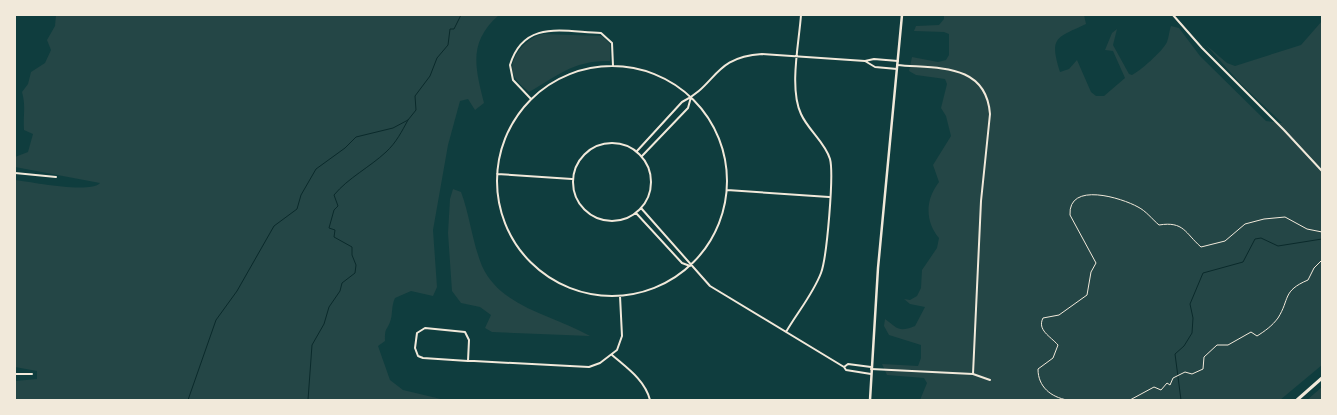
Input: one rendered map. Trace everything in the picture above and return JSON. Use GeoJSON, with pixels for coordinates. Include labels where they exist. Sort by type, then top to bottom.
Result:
{"type":"FeatureCollection","features":[{"type":"Feature","properties":{"kind":"main road"},"geometry":{"type":"LineString","coordinates":[[1297,400],[1322,378]]}},
{"type":"Feature","properties":{"kind":"street"},"geometry":{"type":"LineString","coordinates":[[786,332],[821,274],[824,260],[831,172],[830,159],[804,119],[796,99],[801,15]]}},
{"type":"Feature","properties":{"kind":"street"},"geometry":{"type":"LineString","coordinates":[[870,400],[878,268],[902,15]]}},
{"type":"Feature","properties":{"kind":"street"},"geometry":{"type":"LineString","coordinates":[[1173,15],[1202,48],[1322,171]]}},
{"type":"Feature","properties":{"kind":"street"},"geometry":{"type":"LineString","coordinates":[[531,99],[513,80],[510,65],[523,41],[534,33],[601,33],[612,43],[613,66]]}},
{"type":"Feature","properties":{"kind":"street"},"geometry":{"type":"LineString","coordinates":[[637,151],[682,102],[691,98],[717,70],[734,59],[748,55],[798,56],[864,62],[874,67],[956,70],[978,81],[989,102],[990,114],[981,202],[973,374]]}},
{"type":"Feature","properties":{"kind":"street"},"geometry":{"type":"LineString","coordinates":[[864,62],[874,59],[898,61]]}},
{"type":"Feature","properties":{"kind":"street"},"geometry":{"type":"LineString","coordinates":[[613,66],[633,68],[661,77],[691,98],[706,114],[721,143],[726,161],[727,190],[726,203],[714,235],[690,266],[669,282],[651,290],[620,296],[598,296],[576,291],[552,280],[535,267],[511,238],[502,218],[497,196],[497,174],[504,140],[512,123],[531,99],[548,86],[576,72],[613,66]]}},
{"type":"Feature","properties":{"kind":"street"},"geometry":{"type":"LineString","coordinates":[[642,156],[688,108],[691,98]]}},
{"type":"Feature","properties":{"kind":"street"},"geometry":{"type":"LineString","coordinates":[[614,142],[626,144],[642,156],[649,166],[652,178],[651,191],[642,208],[636,213],[617,221],[596,218],[582,208],[576,199],[572,179],[582,158],[595,146],[614,142]]}},
{"type":"Feature","properties":{"kind":"street"},"geometry":{"type":"LineString","coordinates":[[15,173],[56,177]]}},
{"type":"Feature","properties":{"kind":"street"},"geometry":{"type":"LineString","coordinates":[[497,174],[572,179]]}},
{"type":"Feature","properties":{"kind":"street"},"geometry":{"type":"LineString","coordinates":[[727,190],[829,197]]}},
{"type":"Feature","properties":{"kind":"street"},"geometry":{"type":"LineString","coordinates":[[642,208],[687,258],[690,266]]}},
{"type":"Feature","properties":{"kind":"street"},"geometry":{"type":"LineString","coordinates":[[636,213],[682,263],[690,266],[720,293],[844,367],[849,372],[871,374]]}},
{"type":"Feature","properties":{"kind":"street"},"geometry":{"type":"LineString","coordinates":[[468,361],[469,340],[466,332],[425,328],[417,332],[415,348],[418,356],[423,358],[468,361],[589,367],[612,355],[622,336],[620,296]]}},
{"type":"Feature","properties":{"kind":"street"},"geometry":{"type":"LineString","coordinates":[[612,355],[638,379],[646,389],[650,400]]}},
{"type":"Feature","properties":{"kind":"street"},"geometry":{"type":"LineString","coordinates":[[844,367],[848,364],[871,368],[973,374],[990,380]]}},
{"type":"Feature","properties":{"kind":"street"},"geometry":{"type":"LineString","coordinates":[[15,374],[32,374]]}},
{"type":"Feature","properties":{"kind":"path"},"geometry":{"type":"LineString","coordinates":[[1067,400],[1051,394],[1038,378],[1038,369],[1052,358],[1058,345],[1041,328],[1040,324],[1044,318],[1060,315],[1087,295],[1091,272],[1096,263],[1070,215],[1070,208],[1077,198],[1081,196],[1110,195],[1128,202],[1141,208],[1159,225],[1171,223],[1185,229],[1201,247],[1225,241],[1245,224],[1264,219],[1285,217],[1307,229],[1322,232]]}},
{"type":"Feature","properties":{"kind":"path"},"geometry":{"type":"LineString","coordinates":[[1130,400],[1154,387],[1161,390],[1167,383],[1170,384],[1173,378],[1186,372],[1192,374],[1203,369],[1204,357],[1217,345],[1228,345],[1252,332],[1257,336],[1270,327],[1279,316],[1285,299],[1297,285],[1308,280],[1314,268],[1322,260]]}},
{"type":"Feature","properties":{"kind":"shaded area"},"geometry":{"type":"Polygon","coordinates":[[[56,15],[499,15],[482,35],[476,56],[478,78],[484,103],[475,110],[468,99],[460,101],[448,145],[433,230],[437,287],[433,296],[411,291],[395,298],[385,341],[378,346],[390,380],[403,390],[445,400],[15,400],[15,381],[37,379],[37,371],[15,367],[15,180],[73,187],[94,186],[100,183],[15,167],[15,157],[28,152],[33,134],[24,130],[22,92],[28,84],[31,72],[45,63],[51,50],[47,40],[55,26],[56,15]]]}},
{"type":"Feature","properties":{"kind":"shaded area"},"geometry":{"type":"Polygon","coordinates":[[[944,15],[1084,15],[1086,24],[1062,36],[1055,45],[1055,52],[1060,72],[1069,69],[1077,60],[1091,92],[1096,96],[1104,96],[1125,78],[1113,51],[1105,50],[1112,33],[1117,29],[1113,45],[1129,74],[1132,75],[1165,46],[1171,26],[1179,28],[1200,56],[1266,121],[1282,123],[1241,84],[1206,45],[1227,63],[1235,66],[1301,45],[1322,21],[1322,365],[1280,400],[920,400],[927,383],[924,378],[887,375],[882,364],[918,366],[921,358],[921,345],[889,335],[884,326],[885,319],[901,329],[915,326],[925,307],[910,304],[904,299],[910,300],[917,296],[921,288],[922,270],[937,248],[939,238],[931,225],[928,210],[931,196],[939,182],[933,165],[951,136],[946,116],[941,108],[947,84],[945,79],[916,75],[909,71],[912,57],[938,62],[946,60],[949,55],[949,34],[944,32],[914,31],[916,26],[939,25],[944,19],[944,15]]]}},
{"type":"Feature","properties":{"kind":"shaded area"},"geometry":{"type":"Polygon","coordinates":[[[543,34],[602,36],[610,44],[610,61],[597,61],[576,66],[529,92],[513,74],[513,61],[526,43],[543,34]]]}},
{"type":"Feature","properties":{"kind":"shaded area"},"geometry":{"type":"Polygon","coordinates":[[[453,189],[461,192],[482,266],[502,292],[530,309],[590,336],[492,332],[485,328],[491,315],[480,307],[461,303],[452,291],[448,233],[450,199],[453,189]]]}},
{"type":"Feature","properties":{"kind":"shaded area"},"geometry":{"type":"Polygon","coordinates":[[[1322,387],[1322,400],[1307,400],[1322,387]]]}},
{"type":"Feature","properties":{"kind":"waterway"},"geometry":{"type":"LineString","coordinates":[[188,400],[216,320],[237,291],[274,226],[297,209],[301,195],[316,169],[345,148],[356,137],[393,128],[408,120],[416,110],[415,96],[430,76],[437,58],[448,45],[450,29],[454,29],[461,15]]}},
{"type":"Feature","properties":{"kind":"waterway"},"geometry":{"type":"LineString","coordinates":[[308,400],[312,345],[324,324],[329,307],[340,291],[342,283],[355,273],[356,265],[352,255],[352,247],[334,237],[335,230],[329,228],[334,210],[338,206],[334,195],[390,148],[408,120]]}},
{"type":"Feature","properties":{"kind":"waterway"},"geometry":{"type":"LineString","coordinates":[[1181,400],[1175,354],[1184,346],[1192,333],[1193,318],[1190,304],[1203,273],[1243,262],[1255,239],[1261,238],[1278,246],[1322,239]]}}]}
